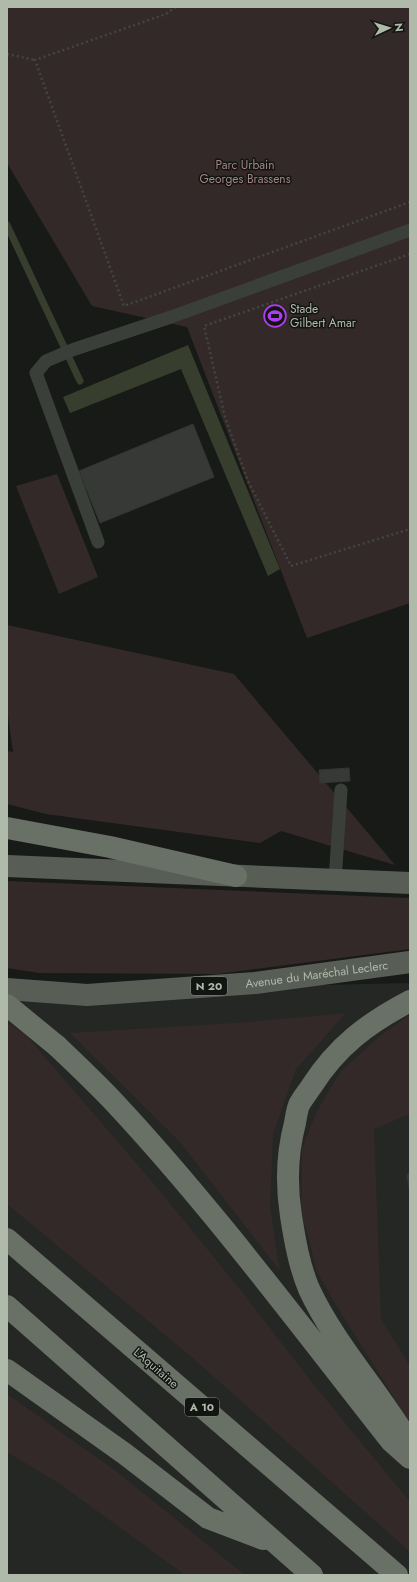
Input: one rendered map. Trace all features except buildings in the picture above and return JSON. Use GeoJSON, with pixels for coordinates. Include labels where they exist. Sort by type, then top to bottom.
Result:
{"type":"FeatureCollection","features":[{"type":"Feature","properties":{"kind":"highway"},"geometry":{"type":"LineString","coordinates":[[7,828],[110,847],[236,876]]}},
{"type":"Feature","properties":{"kind":"highway"},"geometry":{"type":"LineString","coordinates":[[410,1001],[386,1014],[349,1041],[323,1067],[299,1105],[292,1136],[288,1165],[289,1202],[294,1238],[300,1264],[310,1290],[336,1336],[410,1444]]}},
{"type":"Feature","properties":{"kind":"highway"},"geometry":{"type":"LineString","coordinates":[[7,1005],[57,1046],[113,1101],[159,1152],[222,1226],[391,1441],[410,1458]]}},
{"type":"Feature","properties":{"kind":"highway","name":"L'Aquitaine"},"geometry":{"type":"LineString","coordinates":[[7,1239],[397,1575]]}},
{"type":"Feature","properties":{"kind":"highway"},"geometry":{"type":"LineString","coordinates":[[7,1306],[275,1544],[312,1575]]}},
{"type":"Feature","properties":{"kind":"highway"},"geometry":{"type":"LineString","coordinates":[[7,1370],[125,1454],[208,1518],[275,1544]]}},
{"type":"Feature","properties":{"kind":"main road"},"geometry":{"type":"LineString","coordinates":[[7,866],[410,883]]}},
{"type":"Feature","properties":{"kind":"main road","name":"Avenue du Maréchal Leclerc"},"geometry":{"type":"LineString","coordinates":[[7,989],[87,995],[102,994],[256,983],[410,962]]}},
{"type":"Feature","properties":{"kind":"lane"},"geometry":{"type":"LineString","coordinates":[[98,542],[36,373],[46,361],[72,350],[171,317],[410,230]]}},
{"type":"Feature","properties":{"kind":"lane"},"geometry":{"type":"LineString","coordinates":[[335,881],[341,790]]}},
{"type":"Feature","properties":{"kind":"path"},"geometry":{"type":"LineString","coordinates":[[7,54],[35,60],[166,14],[176,7]]}},
{"type":"Feature","properties":{"kind":"path"},"geometry":{"type":"LineString","coordinates":[[35,60],[124,306],[410,202]]}},
{"type":"Feature","properties":{"kind":"path"},"geometry":{"type":"LineString","coordinates":[[410,254],[204,326],[225,417],[248,481],[291,566],[410,529]]}},
{"type":"Feature","properties":{"kind":"shaded area"},"geometry":{"type":"Polygon","coordinates":[[[188,345],[280,569],[268,576],[181,369],[70,413],[63,397],[188,345]]]}},
{"type":"Feature","properties":{"kind":"shaded area"},"geometry":{"type":"Polygon","coordinates":[[[410,983],[410,1575],[7,1575],[7,992],[410,983]]]}},
{"type":"Feature","properties":{"kind":"green space","name":"Parc Urbain Georges Brassens"},"geometry":{"type":"Polygon","coordinates":[[[7,7],[410,7],[410,603],[307,638],[187,327],[92,306],[7,163],[7,7]]]}},
{"type":"Feature","properties":{"kind":"green space"},"geometry":{"type":"Polygon","coordinates":[[[57,474],[98,577],[59,594],[16,486],[57,474]]]}},
{"type":"Feature","properties":{"kind":"green space"},"geometry":{"type":"Polygon","coordinates":[[[7,625],[234,674],[395,865],[281,831],[260,843],[46,814],[7,804],[7,751],[13,752],[7,709],[7,625]]]}},
{"type":"Feature","properties":{"kind":"green space"},"geometry":{"type":"Polygon","coordinates":[[[7,881],[410,898],[410,949],[217,974],[39,973],[7,968],[7,881]]]}},
{"type":"Feature","properties":{"kind":"green space"},"geometry":{"type":"Polygon","coordinates":[[[346,1013],[296,1069],[273,1134],[270,1207],[280,1271],[180,1142],[70,1033],[249,1022],[346,1013]]]}},
{"type":"Feature","properties":{"kind":"green space"},"geometry":{"type":"Polygon","coordinates":[[[410,1015],[410,1114],[374,1129],[381,1319],[410,1366],[410,1423],[336,1305],[316,1270],[301,1213],[302,1148],[317,1111],[340,1072],[382,1034],[410,1015]]]}},
{"type":"Feature","properties":{"kind":"green space"},"geometry":{"type":"Polygon","coordinates":[[[7,1022],[26,1035],[155,1185],[243,1293],[310,1380],[410,1502],[410,1552],[194,1359],[7,1204],[7,1022]]]}},
{"type":"Feature","properties":{"kind":"green space"},"geometry":{"type":"Polygon","coordinates":[[[7,1394],[116,1471],[245,1575],[185,1575],[60,1484],[7,1452],[7,1394]]]}},
{"type":"Feature","properties":{"kind":"waterway"},"geometry":{"type":"LineString","coordinates":[[7,225],[80,381]]}},
{"type":"Feature","properties":{"kind":"place","name":"Stade Gilbert Amar"},"geometry":{"type":"Point","coordinates":[275,316]}}]}
